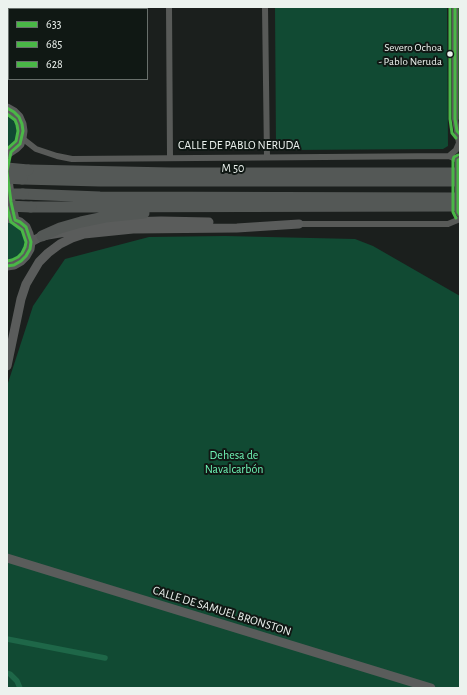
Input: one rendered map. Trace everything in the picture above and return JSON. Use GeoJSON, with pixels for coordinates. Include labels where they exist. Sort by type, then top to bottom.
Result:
{"type":"FeatureCollection","features":[{"type":"Feature","properties":{"kind":"highway"},"geometry":{"type":"LineString","coordinates":[[7,168],[25,174],[460,173]]}},
{"type":"Feature","properties":{"kind":"highway","name":"M 50"},"geometry":{"type":"LineString","coordinates":[[7,178],[25,174],[108,181],[460,181]]}},
{"type":"Feature","properties":{"kind":"highway"},"geometry":{"type":"LineString","coordinates":[[7,194],[108,197],[460,198]]}},
{"type":"Feature","properties":{"kind":"highway"},"geometry":{"type":"LineString","coordinates":[[7,206],[460,206]]}},
{"type":"Feature","properties":{"kind":"highway"},"geometry":{"type":"LineString","coordinates":[[42,236],[60,228],[105,217],[174,211],[204,212],[277,207]]}},
{"type":"Feature","properties":{"kind":"street"},"geometry":{"type":"LineString","coordinates":[[169,7],[170,157]]}},
{"type":"Feature","properties":{"kind":"street"},"geometry":{"type":"LineString","coordinates":[[265,7],[267,157]]}},
{"type":"Feature","properties":{"kind":"street"},"geometry":{"type":"LineString","coordinates":[[449,156],[456,150],[459,143],[455,119],[455,7]]}},
{"type":"Feature","properties":{"kind":"street"},"geometry":{"type":"LineString","coordinates":[[7,108],[19,117],[23,131],[20,144],[9,153],[7,171],[11,219],[20,222],[26,227],[31,242],[30,249],[26,256],[14,265],[7,266]]}},
{"type":"Feature","properties":{"kind":"street","name":"CALLE DE PABLO NERUDA"},"geometry":{"type":"LineString","coordinates":[[22,138],[36,149],[72,159],[170,157],[449,156],[459,159]]}},
{"type":"Feature","properties":{"kind":"street"},"geometry":{"type":"LineString","coordinates":[[459,159],[458,212],[460,215]]}},
{"type":"Feature","properties":{"kind":"street"},"geometry":{"type":"LineString","coordinates":[[31,242],[42,236],[125,222],[161,221],[299,224],[448,224],[460,219]]}},
{"type":"Feature","properties":{"kind":"street"},"geometry":{"type":"LineString","coordinates":[[7,366],[21,299],[26,284],[39,262],[60,244],[72,238],[84,234],[133,229],[238,228],[299,224]]}},
{"type":"Feature","properties":{"kind":"street"},"geometry":{"type":"LineString","coordinates":[[7,338],[7,348]]}},
{"type":"Feature","properties":{"kind":"street","name":"CALLE DE SAMUEL BRONSTON"},"geometry":{"type":"LineString","coordinates":[[7,558],[431,688]]}},
{"type":"Feature","properties":{"kind":"green space"},"geometry":{"type":"Polygon","coordinates":[[[275,7],[447,7],[448,146],[443,149],[285,150],[276,148],[275,7]]]}},
{"type":"Feature","properties":{"kind":"green space"},"geometry":{"type":"Polygon","coordinates":[[[7,114],[15,121],[18,128],[18,135],[15,142],[7,148],[7,114]]]}},
{"type":"Feature","properties":{"kind":"green space"},"geometry":{"type":"Polygon","coordinates":[[[7,223],[17,227],[22,232],[25,239],[21,254],[14,259],[7,261],[7,223]]]}},
{"type":"Feature","properties":{"kind":"green space","name":"Dehesa de Navalcarbón"},"geometry":{"type":"Polygon","coordinates":[[[225,236],[355,239],[373,246],[460,296],[460,688],[7,688],[7,386],[33,306],[65,259],[149,237],[225,236]]]}},
{"type":"Feature","properties":{"kind":"waterway"},"geometry":{"type":"LineString","coordinates":[[7,639],[105,658]]}},
{"type":"Feature","properties":{"kind":"waterway"},"geometry":{"type":"LineString","coordinates":[[7,673],[17,681],[20,688]]}},
{"type":"Feature","properties":{"kind":"transit line","name":"685"},"geometry":{"type":"LineString","coordinates":[[450,7],[450,119],[452,133],[456,138]]}},
{"type":"Feature","properties":{"kind":"transit line","name":"633"},"geometry":{"type":"LineString","coordinates":[[455,7],[455,119],[457,131],[460,134]]}},
{"type":"Feature","properties":{"kind":"transit line","name":"628"},"geometry":{"type":"LineString","coordinates":[[460,7],[460,119]]}},
{"type":"Feature","properties":{"kind":"transit line","name":"633"},"geometry":{"type":"LineString","coordinates":[[7,108],[19,117],[23,131],[20,144],[11,152],[7,171]]}},
{"type":"Feature","properties":{"kind":"transit line","name":"685"},"geometry":{"type":"LineString","coordinates":[[7,114],[15,120],[18,131],[16,141],[7,149]]}},
{"type":"Feature","properties":{"kind":"transit line","name":"685"},"geometry":{"type":"LineString","coordinates":[[456,218],[453,212],[453,160],[454,157],[458,155]]}},
{"type":"Feature","properties":{"kind":"transit line","name":"633"},"geometry":{"type":"LineString","coordinates":[[460,159],[458,160],[458,212],[460,215]]}},
{"type":"Feature","properties":{"kind":"transit line","name":"633"},"geometry":{"type":"LineString","coordinates":[[7,172],[15,220],[26,227],[31,242],[30,249],[26,256],[14,265],[7,266]]}},
{"type":"Feature","properties":{"kind":"transit line","name":"685"},"geometry":{"type":"LineString","coordinates":[[7,207],[11,222],[22,230],[26,242],[22,253],[18,257],[7,261]]}},
{"type":"Feature","properties":{"kind":"place","name":"Severo Ochoa - Pablo Neruda"},"geometry":{"type":"Point","coordinates":[450,54]}}]}
